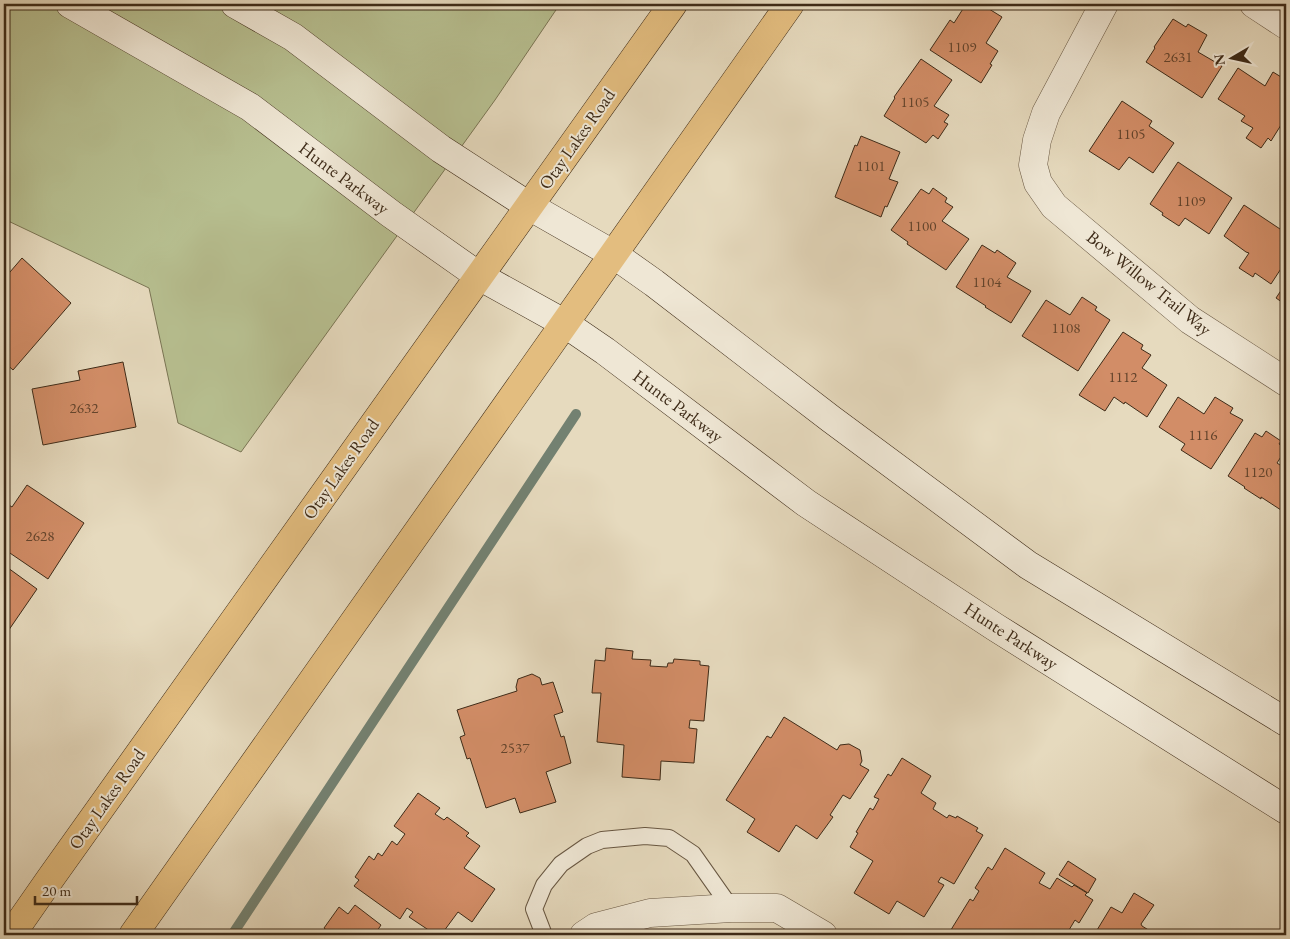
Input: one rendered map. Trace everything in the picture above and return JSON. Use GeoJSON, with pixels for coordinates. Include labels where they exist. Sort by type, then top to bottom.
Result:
{"type":"FeatureCollection","features":[{"type":"Feature","properties":{"kind":"main road","name":"Hunte Parkway"},"geometry":{"type":"LineString","coordinates":[[70,4],[250,107],[391,214],[479,276],[564,323],[616,359],[806,503],[995,627],[1286,810]]}},
{"type":"Feature","properties":{"kind":"main road"},"geometry":{"type":"LineString","coordinates":[[235,4],[293,37],[441,149],[530,206],[613,254],[654,283],[831,419],[1028,565],[1286,722]]}},
{"type":"Feature","properties":{"kind":"main road","name":"Otay Lakes Road"},"geometry":{"type":"LineString","coordinates":[[11,935],[673,4]]}},
{"type":"Feature","properties":{"kind":"main road"},"geometry":{"type":"LineString","coordinates":[[133,935],[790,4]]}},
{"type":"Feature","properties":{"kind":"main road","name":"Bow Willow Trail Way"},"geometry":{"type":"LineString","coordinates":[[1104,4],[1046,113],[1037,140],[1033,165],[1038,183],[1054,206],[1190,320],[1286,382]]}},
{"type":"Feature","properties":{"kind":"main road"},"geometry":{"type":"LineString","coordinates":[[1254,4],[1286,25]]}},
{"type":"Feature","properties":{"kind":"main road"},"geometry":{"type":"LineString","coordinates":[[584,935],[596,927],[650,913],[732,908],[777,908],[823,935]]}},
{"type":"Feature","properties":{"kind":"lane"},"geometry":{"type":"LineString","coordinates":[[544,935],[534,909],[544,885],[561,864],[587,846],[602,840],[645,836],[669,838],[693,854],[732,908]]}},
{"type":"Feature","properties":{"kind":"green space"},"geometry":{"type":"Polygon","coordinates":[[[4,4],[560,4],[495,100],[241,452],[178,423],[149,288],[4,219],[4,4]]]}},
{"type":"Feature","properties":{"kind":"building"},"geometry":{"type":"Polygon","coordinates":[[[966,4],[981,4],[1002,17],[986,43],[998,51],[981,83],[930,50],[950,20],[954,23],[966,4]]]}},
{"type":"Feature","properties":{"kind":"building"},"geometry":{"type":"Polygon","coordinates":[[[1173,19],[1186,27],[1188,24],[1207,35],[1198,52],[1222,66],[1202,98],[1146,62],[1173,19]]]}},
{"type":"Feature","properties":{"kind":"building"},"geometry":{"type":"Polygon","coordinates":[[[921,59],[952,80],[934,106],[949,115],[944,122],[948,124],[938,139],[933,135],[926,143],[884,116],[894,97],[921,59]]]}},
{"type":"Feature","properties":{"kind":"building"},"geometry":{"type":"Polygon","coordinates":[[[1238,68],[1265,86],[1273,72],[1286,80],[1286,117],[1271,141],[1268,138],[1261,148],[1246,138],[1253,128],[1241,121],[1245,116],[1218,99],[1238,68]]]}},
{"type":"Feature","properties":{"kind":"building"},"geometry":{"type":"Polygon","coordinates":[[[1122,101],[1152,121],[1149,126],[1174,143],[1153,173],[1129,157],[1119,170],[1089,151],[1122,101]]]}},
{"type":"Feature","properties":{"kind":"building"},"geometry":{"type":"Polygon","coordinates":[[[861,136],[900,152],[889,179],[898,182],[881,217],[835,197],[855,145],[857,146],[861,136]]]}},
{"type":"Feature","properties":{"kind":"building"},"geometry":{"type":"Polygon","coordinates":[[[1286,139],[1286,149],[1282,146],[1286,139]]]}},
{"type":"Feature","properties":{"kind":"building"},"geometry":{"type":"Polygon","coordinates":[[[1178,162],[1232,198],[1209,234],[1185,218],[1179,226],[1162,215],[1163,213],[1150,204],[1178,162]]]}},
{"type":"Feature","properties":{"kind":"building"},"geometry":{"type":"Polygon","coordinates":[[[933,188],[947,198],[945,202],[953,207],[942,221],[969,239],[946,270],[907,244],[908,242],[891,230],[921,189],[929,194],[933,188]]]}},
{"type":"Feature","properties":{"kind":"building"},"geometry":{"type":"Polygon","coordinates":[[[1244,205],[1286,233],[1286,261],[1271,284],[1255,273],[1253,277],[1239,268],[1249,253],[1224,236],[1244,205]]]}},
{"type":"Feature","properties":{"kind":"building"},"geometry":{"type":"Polygon","coordinates":[[[982,245],[995,253],[997,250],[1016,263],[1007,277],[1031,291],[1011,323],[956,287],[982,245]]]}},
{"type":"Feature","properties":{"kind":"building"},"geometry":{"type":"Polygon","coordinates":[[[22,258],[71,303],[13,370],[4,362],[4,279],[22,258]]]}},
{"type":"Feature","properties":{"kind":"building"},"geometry":{"type":"Polygon","coordinates":[[[1286,283],[1286,305],[1276,298],[1286,283]]]}},
{"type":"Feature","properties":{"kind":"building"},"geometry":{"type":"Polygon","coordinates":[[[1082,297],[1097,307],[1095,310],[1110,320],[1078,371],[1022,336],[1046,300],[1070,315],[1082,297]]]}},
{"type":"Feature","properties":{"kind":"building"},"geometry":{"type":"Polygon","coordinates":[[[1123,332],[1143,345],[1141,349],[1151,355],[1142,368],[1167,385],[1147,417],[1114,397],[1105,411],[1079,395],[1123,332]]]}},
{"type":"Feature","properties":{"kind":"building"},"geometry":{"type":"Polygon","coordinates":[[[123,362],[136,427],[43,445],[32,389],[80,380],[78,371],[123,362]]]}},
{"type":"Feature","properties":{"kind":"building"},"geometry":{"type":"Polygon","coordinates":[[[1178,397],[1204,414],[1215,397],[1233,408],[1230,413],[1243,420],[1211,469],[1181,450],[1185,444],[1159,427],[1178,397]]]}},
{"type":"Feature","properties":{"kind":"building"},"geometry":{"type":"Polygon","coordinates":[[[1266,431],[1281,441],[1279,444],[1286,449],[1277,463],[1286,469],[1286,508],[1284,512],[1261,497],[1261,499],[1228,476],[1255,433],[1262,437],[1266,431]]]}},
{"type":"Feature","properties":{"kind":"building"},"geometry":{"type":"Polygon","coordinates":[[[27,485],[84,523],[48,579],[4,549],[4,502],[12,507],[27,485]]]}},
{"type":"Feature","properties":{"kind":"building"},"geometry":{"type":"Polygon","coordinates":[[[4,565],[37,589],[4,637],[4,565]]]}},
{"type":"Feature","properties":{"kind":"building"},"geometry":{"type":"Polygon","coordinates":[[[606,648],[633,651],[632,659],[651,660],[650,666],[667,667],[668,663],[673,663],[674,659],[700,661],[700,665],[709,666],[704,721],[690,720],[689,728],[697,729],[694,763],[661,761],[660,780],[622,777],[624,745],[597,742],[601,693],[592,693],[595,660],[605,661],[606,648]]]}},
{"type":"Feature","properties":{"kind":"building"},"geometry":{"type":"Polygon","coordinates":[[[532,674],[540,678],[542,685],[553,682],[563,712],[554,715],[561,737],[564,736],[571,763],[546,772],[556,802],[520,813],[515,798],[486,808],[470,758],[467,759],[460,737],[465,735],[457,710],[517,691],[518,679],[532,674]]]}},
{"type":"Feature","properties":{"kind":"building"},"geometry":{"type":"Polygon","coordinates":[[[784,717],[837,750],[840,745],[849,744],[860,750],[862,761],[860,765],[869,770],[850,799],[843,795],[830,815],[833,817],[817,839],[796,825],[779,852],[747,832],[755,819],[726,800],[767,736],[771,738],[784,717]]]}},
{"type":"Feature","properties":{"kind":"building"},"geometry":{"type":"Polygon","coordinates":[[[902,758],[931,776],[921,793],[936,803],[933,809],[947,818],[949,815],[956,818],[957,816],[978,828],[976,831],[983,835],[954,884],[941,877],[938,882],[944,885],[924,917],[897,901],[889,914],[854,893],[873,861],[850,847],[858,833],[856,832],[870,808],[873,810],[879,799],[874,797],[888,774],[891,776],[902,758]]]}},
{"type":"Feature","properties":{"kind":"building"},"geometry":{"type":"Polygon","coordinates":[[[418,793],[440,808],[435,814],[444,820],[447,817],[469,833],[466,836],[480,846],[464,868],[495,889],[472,922],[458,912],[441,935],[436,935],[409,917],[413,912],[407,908],[400,919],[354,886],[359,880],[355,877],[369,856],[374,860],[378,853],[382,856],[392,841],[397,845],[405,834],[394,826],[418,793]]]}},
{"type":"Feature","properties":{"kind":"building"},"geometry":{"type":"Polygon","coordinates":[[[1005,848],[1045,873],[1039,883],[1050,889],[1057,878],[1072,887],[1074,885],[1087,893],[1085,895],[1093,900],[1079,923],[1075,920],[1066,935],[952,935],[949,933],[970,899],[973,901],[979,891],[975,888],[988,867],[992,870],[1005,848]]]}},
{"type":"Feature","properties":{"kind":"building"},"geometry":{"type":"Polygon","coordinates":[[[1068,861],[1096,879],[1088,893],[1059,875],[1068,861]]]}},
{"type":"Feature","properties":{"kind":"building"},"geometry":{"type":"Polygon","coordinates":[[[1134,893],[1154,905],[1141,924],[1155,935],[1094,935],[1111,907],[1122,913],[1134,893]]]}},
{"type":"Feature","properties":{"kind":"building"},"geometry":{"type":"Polygon","coordinates":[[[355,905],[381,925],[377,931],[383,935],[327,935],[329,932],[324,928],[339,907],[348,914],[355,905]]]}},
{"type":"Feature","properties":{"kind":"waterway"},"geometry":{"type":"LineString","coordinates":[[232,935],[576,414]]}}]}
